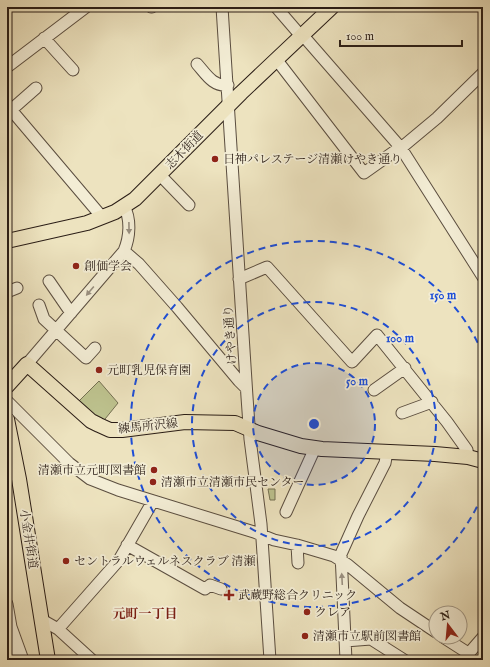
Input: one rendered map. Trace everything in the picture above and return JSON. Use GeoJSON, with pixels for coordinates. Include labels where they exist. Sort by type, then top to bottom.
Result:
{"type":"FeatureCollection","features":[{"type":"Feature","properties":{"kind":"main road","name":"志木街道"},"geometry":{"type":"LineString","coordinates":[[7,241],[87,223],[115,212],[135,199],[230,104],[301,36],[324,10]]}},
{"type":"Feature","properties":{"kind":"main road"},"geometry":{"type":"LineString","coordinates":[[7,386],[27,364]]}},
{"type":"Feature","properties":{"kind":"main road","name":"練馬所沢線"},"geometry":{"type":"LineString","coordinates":[[27,364],[99,426],[110,430],[122,430],[185,422],[235,423],[254,431],[301,446],[468,456],[483,461]]}},
{"type":"Feature","properties":{"kind":"main road","name":"小金井街道"},"geometry":{"type":"LineString","coordinates":[[8,425],[48,660]]}},
{"type":"Feature","properties":{"kind":"street"},"geometry":{"type":"LineString","coordinates":[[7,67],[86,7]]}},
{"type":"Feature","properties":{"kind":"street","name":"けやき通り"},"geometry":{"type":"LineString","coordinates":[[222,7],[230,104],[246,388],[254,431],[262,535],[266,659]]}},
{"type":"Feature","properties":{"kind":"street"},"geometry":{"type":"LineString","coordinates":[[276,7],[301,36],[306,39],[401,148],[483,277]]}},
{"type":"Feature","properties":{"kind":"street"},"geometry":{"type":"LineString","coordinates":[[44,38],[73,70]]}},
{"type":"Feature","properties":{"kind":"street"},"geometry":{"type":"LineString","coordinates":[[276,59],[364,173],[401,148],[482,77]]}},
{"type":"Feature","properties":{"kind":"street"},"geometry":{"type":"LineString","coordinates":[[196,64],[216,84],[221,86],[228,85]]}},
{"type":"Feature","properties":{"kind":"street"},"geometry":{"type":"LineString","coordinates":[[36,88],[9,107],[102,217]]}},
{"type":"Feature","properties":{"kind":"street"},"geometry":{"type":"LineString","coordinates":[[160,174],[189,205]]}},
{"type":"Feature","properties":{"kind":"street"},"geometry":{"type":"LineString","coordinates":[[27,364],[124,251],[128,243],[129,236],[127,212],[124,206]]}},
{"type":"Feature","properties":{"kind":"street"},"geometry":{"type":"LineString","coordinates":[[124,251],[139,264],[246,388]]}},
{"type":"Feature","properties":{"kind":"street"},"geometry":{"type":"LineString","coordinates":[[239,279],[267,267],[352,362],[377,335],[432,402],[467,450],[468,456]]}},
{"type":"Feature","properties":{"kind":"street"},"geometry":{"type":"LineString","coordinates":[[49,281],[71,313]]}},
{"type":"Feature","properties":{"kind":"street"},"geometry":{"type":"LineString","coordinates":[[39,305],[44,319],[86,358],[95,348]]}},
{"type":"Feature","properties":{"kind":"street"},"geometry":{"type":"LineString","coordinates":[[374,390],[405,368]]}},
{"type":"Feature","properties":{"kind":"street"},"geometry":{"type":"LineString","coordinates":[[7,401],[80,472],[101,484],[274,540],[334,556],[348,564],[400,608],[428,627]]}},
{"type":"Feature","properties":{"kind":"street"},"geometry":{"type":"LineString","coordinates":[[402,413],[432,402]]}},
{"type":"Feature","properties":{"kind":"street"},"geometry":{"type":"LineString","coordinates":[[286,512],[315,448]]}},
{"type":"Feature","properties":{"kind":"street"},"geometry":{"type":"LineString","coordinates":[[346,660],[341,560],[343,548],[385,463],[387,452]]}},
{"type":"Feature","properties":{"kind":"street"},"geometry":{"type":"LineString","coordinates":[[58,629],[119,560],[153,501]]}},
{"type":"Feature","properties":{"kind":"street"},"geometry":{"type":"LineString","coordinates":[[127,545],[205,589],[210,585],[221,590]]}},
{"type":"Feature","properties":{"kind":"street"},"geometry":{"type":"LineString","coordinates":[[297,545],[298,563]]}},
{"type":"Feature","properties":{"kind":"street"},"geometry":{"type":"LineString","coordinates":[[7,604],[8,620],[23,660]]}},
{"type":"Feature","properties":{"kind":"street"},"geometry":{"type":"LineString","coordinates":[[42,620],[58,629],[92,660]]}},
{"type":"Feature","properties":{"kind":"street"},"geometry":{"type":"LineString","coordinates":[[453,645],[466,657],[483,636]]}},
{"type":"Feature","properties":{"kind":"street"},"geometry":{"type":"LineString","coordinates":[[344,641],[372,639],[404,660]]}},
{"type":"Feature","properties":{"kind":"street"},"geometry":{"type":"LineString","coordinates":[[7,656],[18,648]]}},
{"type":"Feature","properties":{"kind":"green space"},"geometry":{"type":"Polygon","coordinates":[[[99,381],[118,403],[101,424],[76,404],[99,381]]]}},
{"type":"Feature","properties":{"kind":"green space"},"geometry":{"type":"Polygon","coordinates":[[[268,489],[275,489],[275,500],[270,500],[268,489]]]}},
{"type":"Feature","properties":{"kind":"place","name":"日神パレステージ清瀬けやき通り"},"geometry":{"type":"Point","coordinates":[215,159]}},
{"type":"Feature","properties":{"kind":"place","name":"創価学会"},"geometry":{"type":"Point","coordinates":[76,266]}},
{"type":"Feature","properties":{"kind":"place","name":"元町乳児保育園"},"geometry":{"type":"Point","coordinates":[99,370]}},
{"type":"Feature","properties":{"kind":"place","name":"清瀬市立元町図書館"},"geometry":{"type":"Point","coordinates":[154,470]}},
{"type":"Feature","properties":{"kind":"place","name":"清瀬市立清瀬市民センター"},"geometry":{"type":"Point","coordinates":[153,482]}},
{"type":"Feature","properties":{"kind":"place","name":"セントラルウェルネスクラブ 清瀬"},"geometry":{"type":"Point","coordinates":[66,561]}},
{"type":"Feature","properties":{"kind":"place","name":"武蔵野総合クリニック"},"geometry":{"type":"Point","coordinates":[229,595]}},
{"type":"Feature","properties":{"kind":"place","name":"クレア"},"geometry":{"type":"Point","coordinates":[307,612]}},
{"type":"Feature","properties":{"kind":"place","name":"清瀬市立駅前図書館"},"geometry":{"type":"Point","coordinates":[305,636]}},
{"type":"Feature","properties":{"kind":"district","name":"元町一丁目"},"geometry":{"type":"Point","coordinates":[145,613]}}]}
